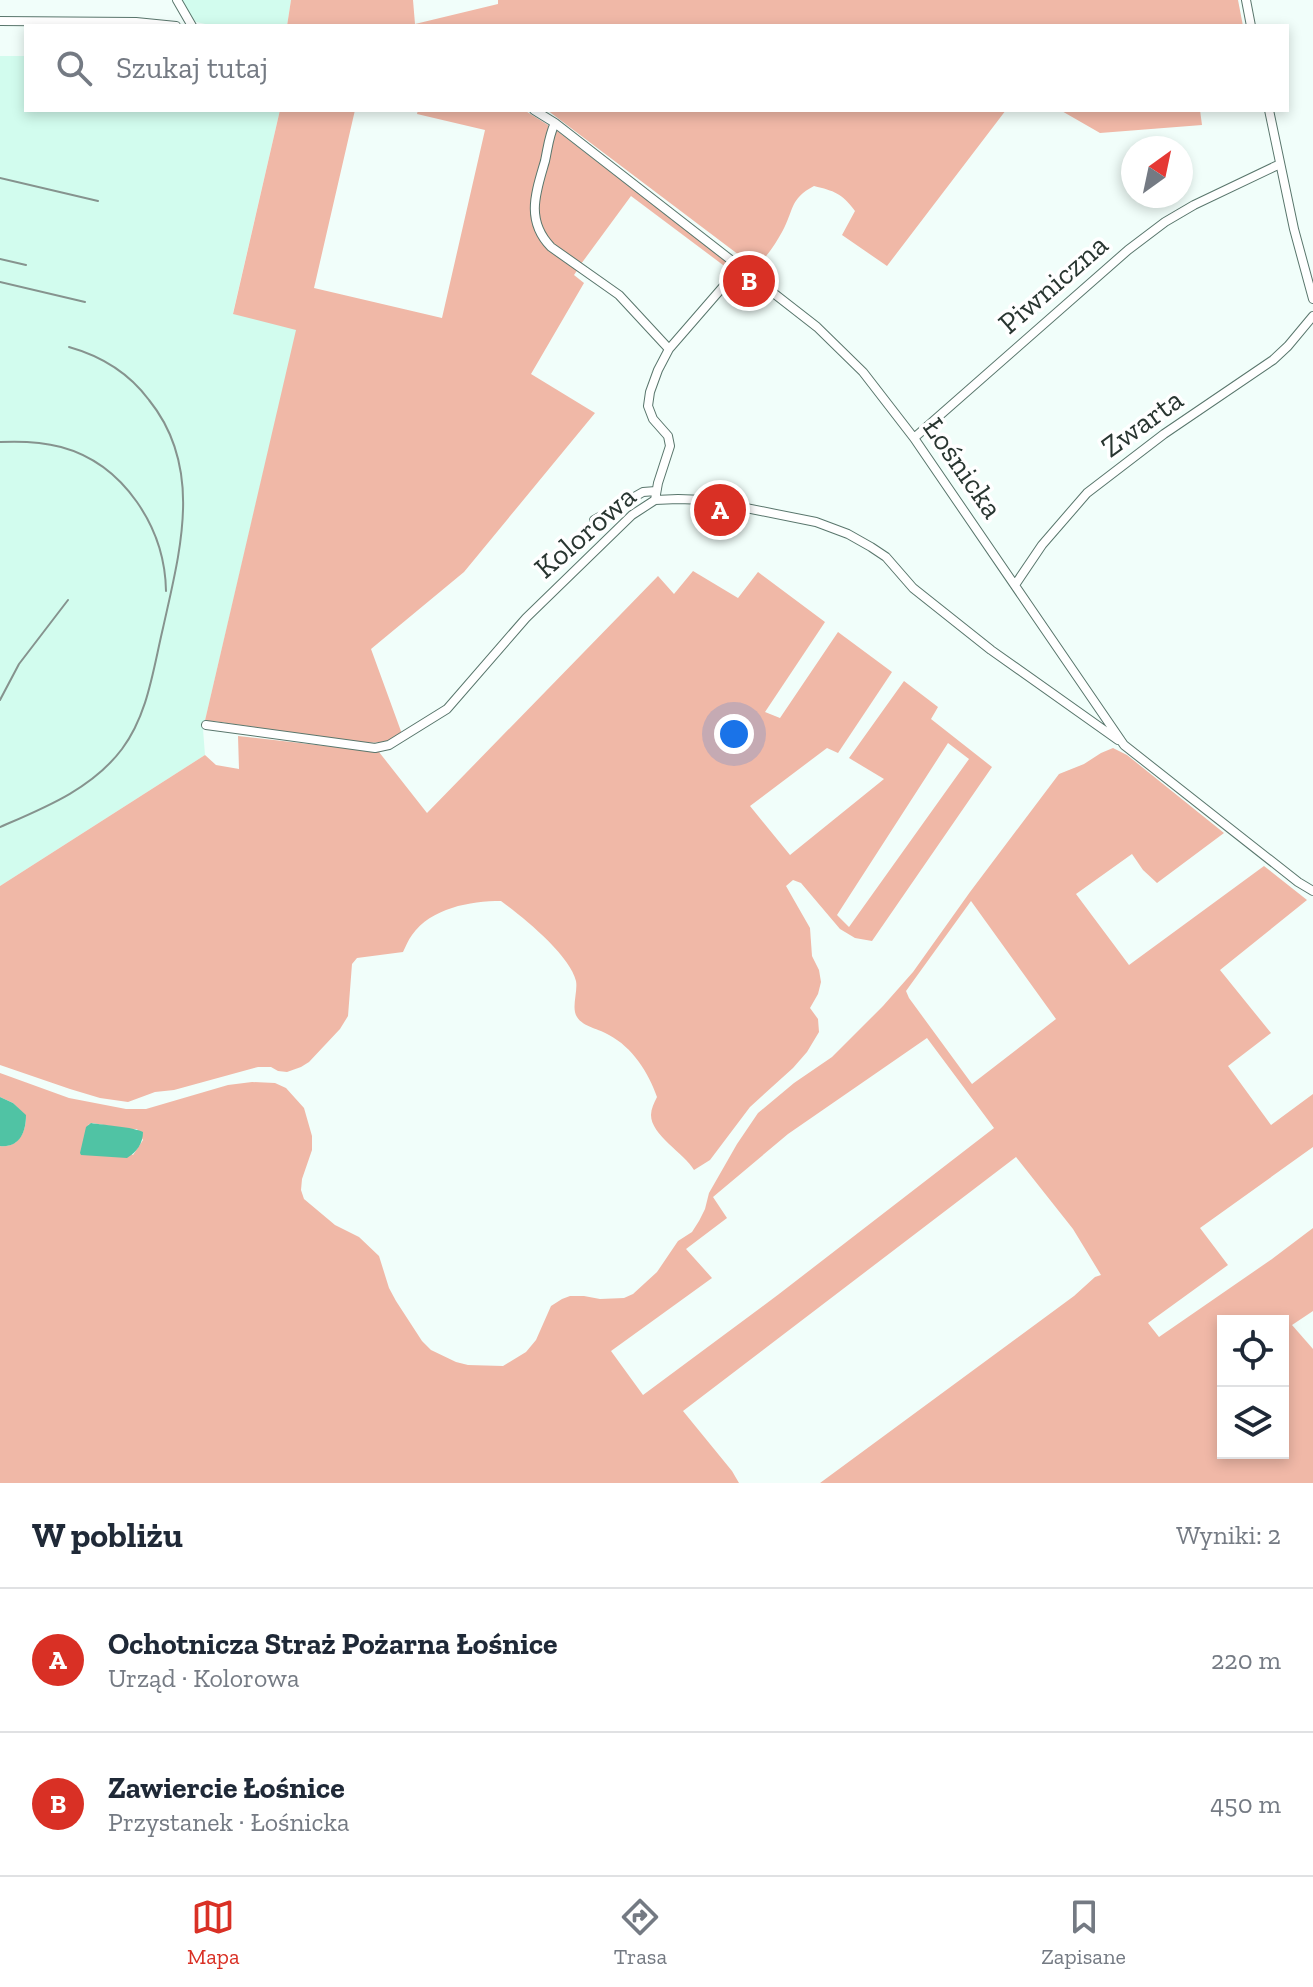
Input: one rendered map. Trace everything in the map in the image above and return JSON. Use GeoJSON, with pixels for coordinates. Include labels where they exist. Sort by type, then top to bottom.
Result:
{"type":"FeatureCollection","features":[{"type":"Feature","properties":{"kind":"street"},"geometry":{"type":"LineString","coordinates":[[177,0],[191,24]]}},
{"type":"Feature","properties":{"kind":"street"},"geometry":{"type":"LineString","coordinates":[[1246,0],[1251,24]]}},
{"type":"Feature","properties":{"kind":"street"},"geometry":{"type":"LineString","coordinates":[[0,21],[156,24]]}},
{"type":"Feature","properties":{"kind":"street","name":"Łośnicka"},"geometry":{"type":"LineString","coordinates":[[537,112],[741,266],[842,350],[878,389],[914,438],[1124,745],[1313,891]]}},
{"type":"Feature","properties":{"kind":"street"},"geometry":{"type":"LineString","coordinates":[[1269,112],[1294,229],[1313,299]]}},
{"type":"Feature","properties":{"kind":"street"},"geometry":{"type":"LineString","coordinates":[[555,123],[548,139],[534,199],[542,237],[551,247],[619,295],[669,349]]}},
{"type":"Feature","properties":{"kind":"street","name":"Piwniczna"},"geometry":{"type":"LineString","coordinates":[[914,438],[1128,250],[1165,222],[1280,164]]}},
{"type":"Feature","properties":{"kind":"street"},"geometry":{"type":"LineString","coordinates":[[594,520],[643,492],[656,496],[670,443],[666,432],[650,413],[648,401],[658,370],[669,349],[741,266]]}},
{"type":"Feature","properties":{"kind":"street","name":"Zwarta"},"geometry":{"type":"LineString","coordinates":[[1015,585],[1042,545],[1087,493],[1164,434],[1273,360],[1313,316]]}},
{"type":"Feature","properties":{"kind":"street","name":"Kolorowa"},"geometry":{"type":"LineString","coordinates":[[206,725],[375,748],[389,745],[447,709],[526,618],[632,515],[656,496],[706,500],[816,522],[848,534],[886,557],[913,588],[991,650],[1124,745]]}},
{"type":"Feature","properties":{"kind":"shaded area"},"geometry":{"type":"Polygon","coordinates":[[[181,0],[291,0],[287,24],[206,24],[196,22],[181,0]]]}},
{"type":"Feature","properties":{"kind":"shaded area"},"geometry":{"type":"Polygon","coordinates":[[[291,0],[413,0],[415,24],[287,24],[291,0]]]}},
{"type":"Feature","properties":{"kind":"shaded area"},"geometry":{"type":"Polygon","coordinates":[[[498,0],[1238,0],[1243,24],[415,24],[498,4],[498,0]]]}},
{"type":"Feature","properties":{"kind":"shaded area"},"geometry":{"type":"Polygon","coordinates":[[[0,56],[24,56],[24,112],[280,112],[233,313],[297,329],[203,729],[205,755],[0,886],[0,56]]]}},
{"type":"Feature","properties":{"kind":"shaded area"},"geometry":{"type":"Polygon","coordinates":[[[280,112],[355,112],[314,288],[442,318],[485,130],[418,112],[527,112],[548,125],[533,196],[536,230],[578,269],[574,275],[584,283],[531,374],[595,413],[464,572],[371,649],[402,734],[387,742],[366,743],[213,721],[203,729],[296,330],[233,314],[280,112]]]}},
{"type":"Feature","properties":{"kind":"shaded area"},"geometry":{"type":"Polygon","coordinates":[[[550,112],[1004,112],[887,266],[842,235],[855,211],[846,200],[827,189],[814,186],[796,201],[780,236],[759,264],[739,255],[550,112]]]}},
{"type":"Feature","properties":{"kind":"shaded area"},"geometry":{"type":"Polygon","coordinates":[[[1063,112],[1200,112],[1202,125],[1100,133],[1063,112]]]}},
{"type":"Feature","properties":{"kind":"shaded area"},"geometry":{"type":"Polygon","coordinates":[[[556,130],[728,263],[731,271],[631,196],[581,264],[555,246],[543,234],[537,210],[549,144],[556,130]]]}},
{"type":"Feature","properties":{"kind":"shaded area"},"geometry":{"type":"Polygon","coordinates":[[[693,571],[738,598],[758,572],[825,622],[765,712],[780,718],[838,632],[892,672],[838,753],[827,748],[750,806],[790,855],[884,779],[849,758],[904,681],[938,707],[931,719],[992,767],[872,941],[855,938],[840,929],[801,883],[793,880],[786,886],[810,928],[812,956],[821,982],[810,1008],[818,1019],[819,1032],[793,1068],[750,1107],[710,1160],[694,1170],[656,1130],[651,1115],[657,1097],[639,1062],[617,1040],[580,1020],[575,1013],[576,981],[565,960],[533,926],[501,901],[464,905],[440,912],[420,926],[403,952],[357,958],[352,964],[348,1016],[309,1062],[287,1072],[258,1067],[174,1090],[155,1092],[128,1102],[100,1098],[0,1065],[0,886],[205,755],[216,765],[239,769],[238,736],[379,752],[427,813],[658,576],[674,594],[693,571]],[[948,743],[837,915],[849,927],[969,759],[948,743]]]}},
{"type":"Feature","properties":{"kind":"shaded area"},"geometry":{"type":"Polygon","coordinates":[[[1113,748],[1127,755],[1224,833],[1157,883],[1132,854],[1076,894],[1129,965],[1264,866],[1307,900],[1220,970],[1271,1033],[1228,1066],[1271,1125],[1313,1094],[1313,1147],[1200,1228],[1228,1265],[1148,1323],[1159,1337],[1313,1228],[1313,1311],[1292,1325],[1313,1349],[1313,1483],[820,1483],[1101,1275],[1073,1229],[1016,1157],[683,1411],[739,1483],[0,1483],[0,1146],[12,1145],[20,1138],[26,1116],[13,1103],[0,1097],[0,1073],[69,1098],[126,1109],[146,1109],[228,1085],[275,1083],[286,1088],[304,1108],[312,1136],[312,1150],[302,1179],[304,1199],[335,1225],[359,1237],[379,1256],[396,1301],[431,1350],[468,1365],[503,1366],[526,1352],[536,1340],[551,1306],[562,1299],[570,1296],[624,1298],[633,1294],[657,1272],[678,1241],[692,1232],[699,1221],[709,1193],[758,1113],[832,1057],[883,1006],[913,972],[1059,774],[1113,748]],[[971,901],[906,991],[972,1084],[1056,1019],[971,901]],[[927,1038],[788,1134],[713,1197],[727,1218],[686,1249],[712,1278],[611,1351],[643,1395],[994,1128],[927,1038]],[[88,1125],[133,1155],[143,1140],[137,1129],[88,1125]]]}},
{"type":"Feature","properties":{"kind":"shaded area"},"geometry":{"type":"Polygon","coordinates":[[[0,1097],[13,1103],[26,1115],[20,1138],[7,1146],[0,1146],[0,1097]]]}},
{"type":"Feature","properties":{"kind":"shaded area"},"geometry":{"type":"Polygon","coordinates":[[[91,1123],[143,1132],[141,1143],[127,1158],[81,1155],[86,1127],[91,1123]]]}},
{"type":"Feature","properties":{"kind":"railway"},"geometry":{"type":"LineString","coordinates":[[0,178],[98,201]]}},
{"type":"Feature","properties":{"kind":"railway"},"geometry":{"type":"LineString","coordinates":[[0,259],[26,265]]}},
{"type":"Feature","properties":{"kind":"railway"},"geometry":{"type":"LineString","coordinates":[[0,282],[85,302]]}},
{"type":"Feature","properties":{"kind":"railway"},"geometry":{"type":"LineString","coordinates":[[0,827],[50,805],[82,786],[110,763],[131,735],[144,706],[152,676],[181,540],[182,482],[177,453],[166,426],[141,390],[123,374],[92,355],[69,347]]}},
{"type":"Feature","properties":{"kind":"railway"},"geometry":{"type":"LineString","coordinates":[[0,442],[31,442],[61,447],[84,455],[122,483],[149,522],[158,544],[166,591]]}},
{"type":"Feature","properties":{"kind":"railway"},"geometry":{"type":"LineString","coordinates":[[0,700],[19,664],[68,600]]}},
{"type":"Feature","properties":{"kind":"place","name":"Zawiercie Łośnice"},"geometry":{"type":"Point","coordinates":[749,281]}},
{"type":"Feature","properties":{"kind":"place","name":"Ochotnicza Straż Pożarna Łośnice"},"geometry":{"type":"Point","coordinates":[720,510]}}]}
